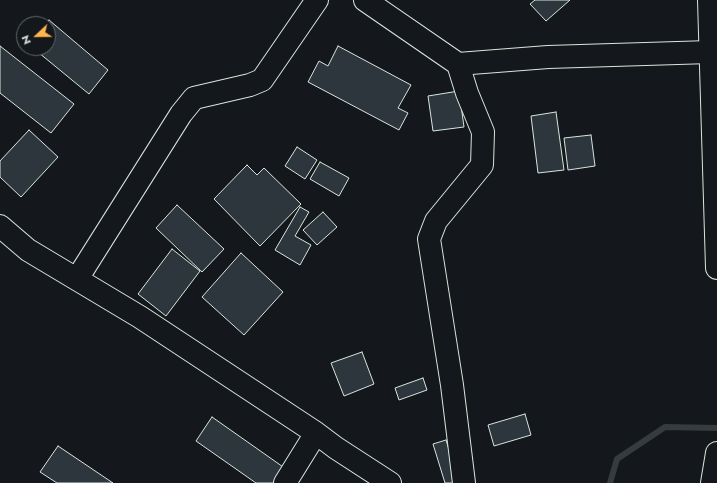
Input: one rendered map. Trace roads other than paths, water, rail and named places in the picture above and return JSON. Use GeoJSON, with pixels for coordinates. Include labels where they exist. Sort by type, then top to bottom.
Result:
{"type":"FeatureCollection","features":[{"type":"Feature","properties":{"kind":"street"},"geometry":{"type":"LineString","coordinates":[[77,279],[181,114],[194,98],[250,85],[262,80],[317,0]]}},
{"type":"Feature","properties":{"kind":"street"},"geometry":{"type":"LineString","coordinates":[[365,0],[458,64],[548,57],[710,52]]}},
{"type":"Feature","properties":{"kind":"street"},"geometry":{"type":"LineString","coordinates":[[709,0],[717,268]]}},
{"type":"Feature","properties":{"kind":"street"},"geometry":{"type":"LineString","coordinates":[[458,64],[465,88],[483,132],[482,165],[436,221],[429,239],[452,385],[464,483]]}},
{"type":"Feature","properties":{"kind":"street"},"geometry":{"type":"LineString","coordinates":[[0,226],[28,250],[140,317],[390,483]]}},
{"type":"Feature","properties":{"kind":"street"},"geometry":{"type":"LineString","coordinates":[[285,483],[316,433]]}},
{"type":"Feature","properties":{"kind":"street"},"geometry":{"type":"LineString","coordinates":[[712,483],[717,453]]}},
{"type":"Feature","properties":{"kind":"waterway"},"geometry":{"type":"LineString","coordinates":[[610,483],[617,459],[665,427],[717,428]]}}]}
